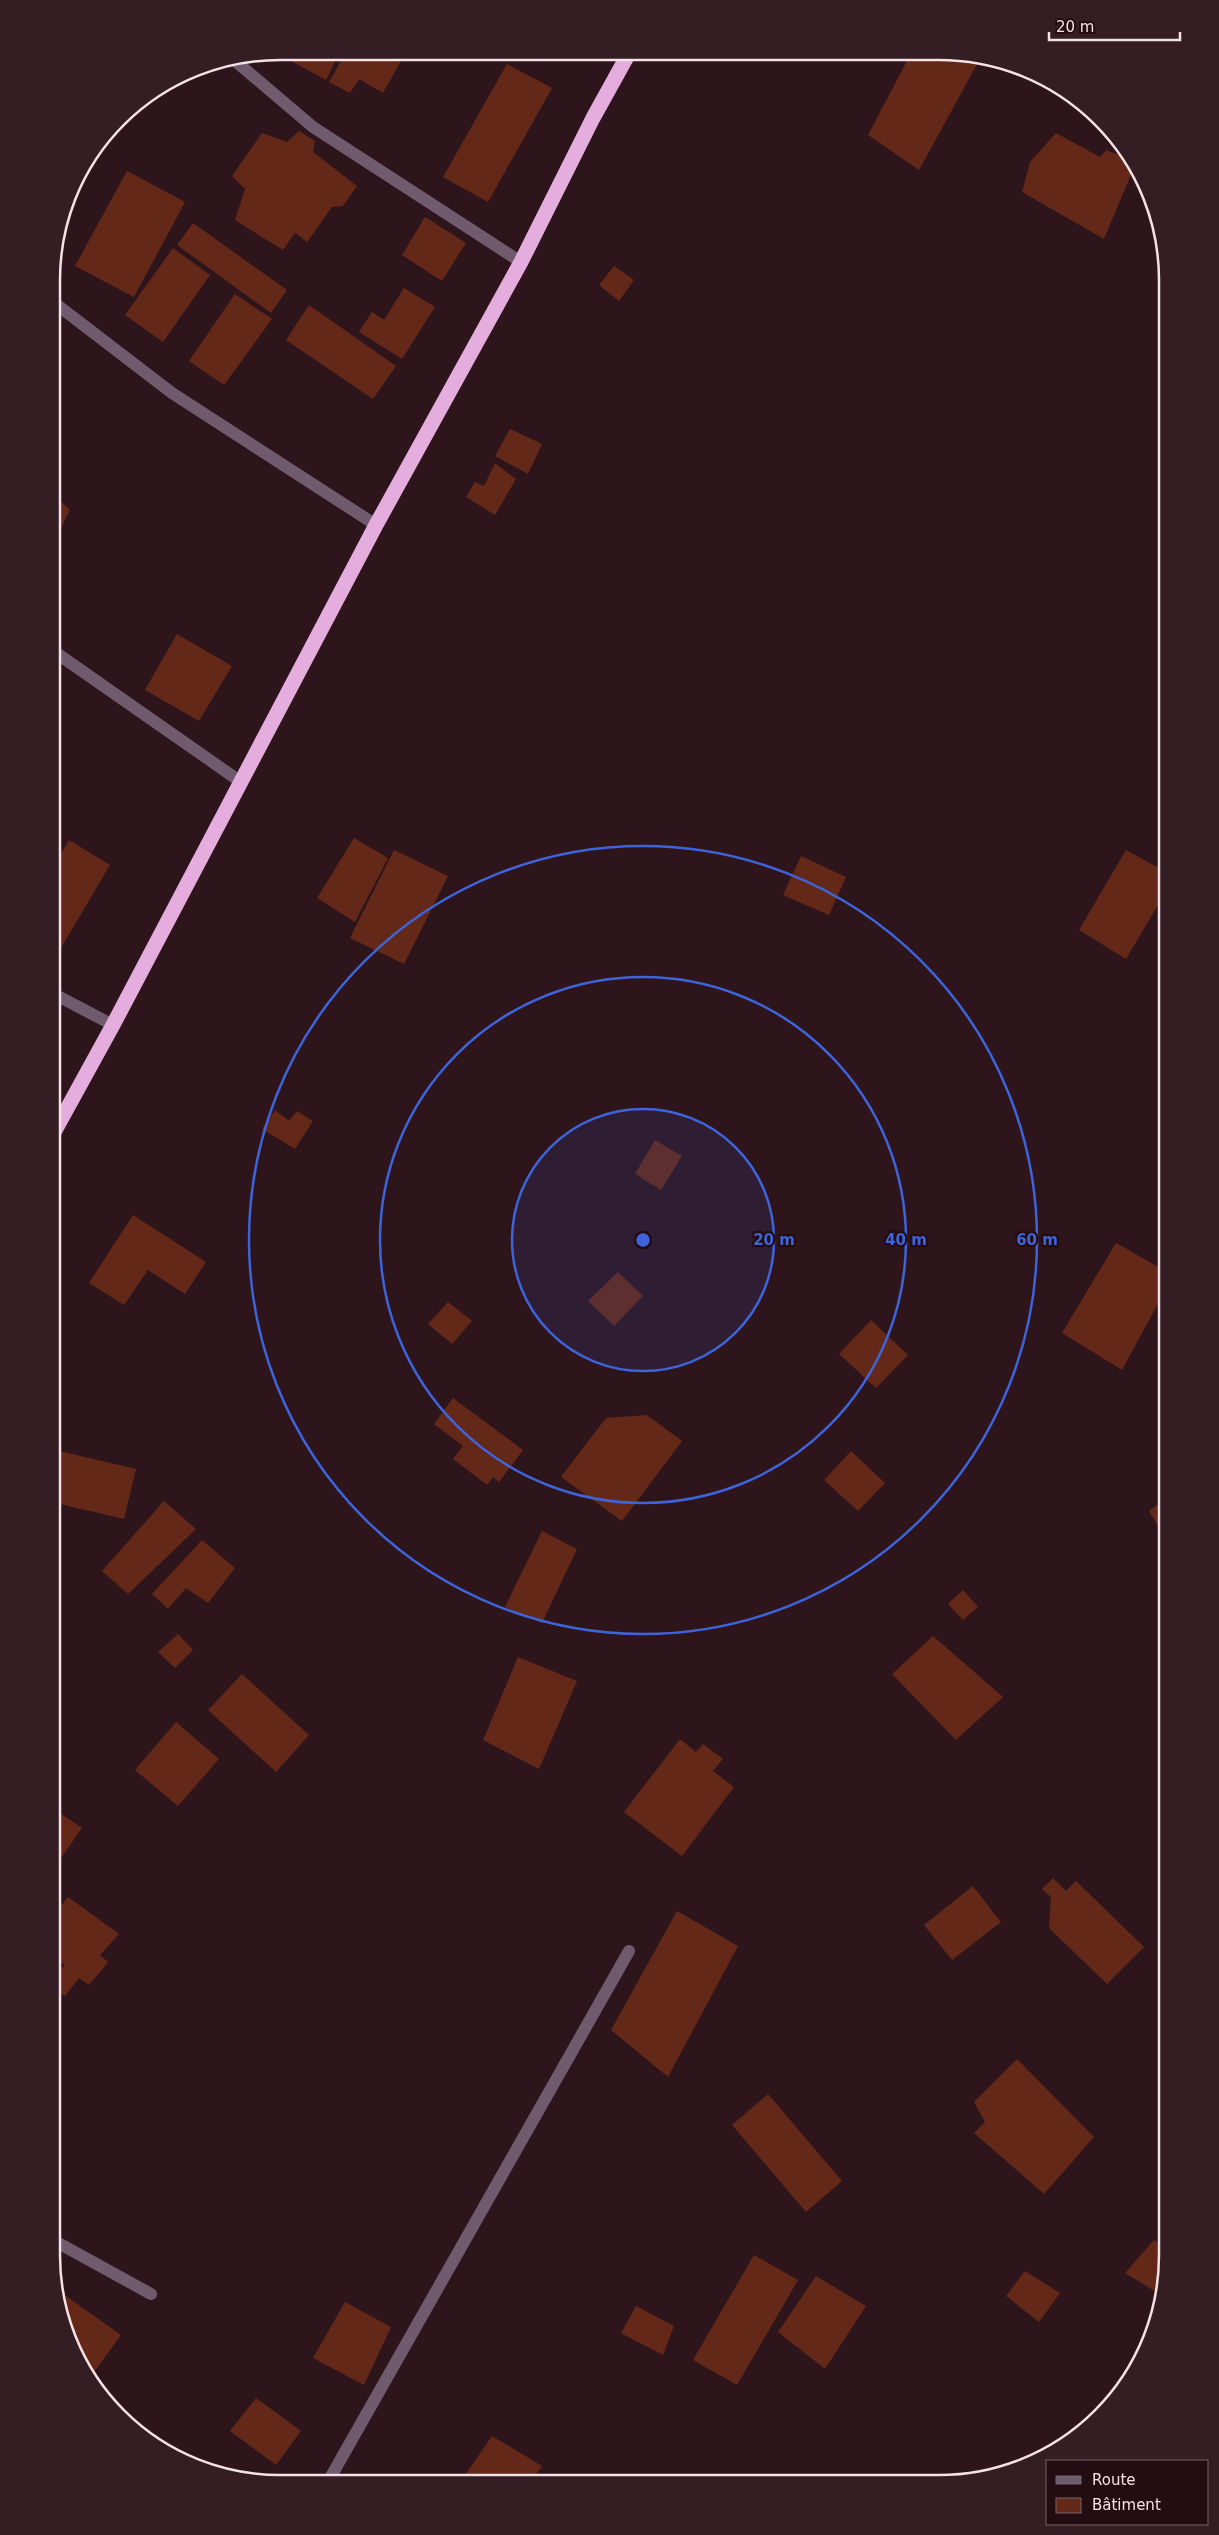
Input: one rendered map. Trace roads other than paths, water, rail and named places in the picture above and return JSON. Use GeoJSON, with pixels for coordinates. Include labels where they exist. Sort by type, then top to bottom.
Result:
{"type":"FeatureCollection","features":[{"type":"Feature","properties":{"kind":"highway"},"geometry":{"type":"LineString","coordinates":[[60,1122],[113,1026],[376,525],[521,262],[593,118],[626,60]]}},
{"type":"Feature","properties":{"kind":"street"},"geometry":{"type":"LineString","coordinates":[[238,64],[313,128],[521,262]]}},
{"type":"Feature","properties":{"kind":"street"},"geometry":{"type":"LineString","coordinates":[[60,307],[172,393],[376,525]]}},
{"type":"Feature","properties":{"kind":"street"},"geometry":{"type":"LineString","coordinates":[[60,656],[241,782]]}},
{"type":"Feature","properties":{"kind":"street"},"geometry":{"type":"LineString","coordinates":[[60,997],[113,1026]]}},
{"type":"Feature","properties":{"kind":"street"},"geometry":{"type":"LineString","coordinates":[[332,2475],[629,1951]]}},
{"type":"Feature","properties":{"kind":"street"},"geometry":{"type":"LineString","coordinates":[[60,2244],[151,2294]]}}]}
